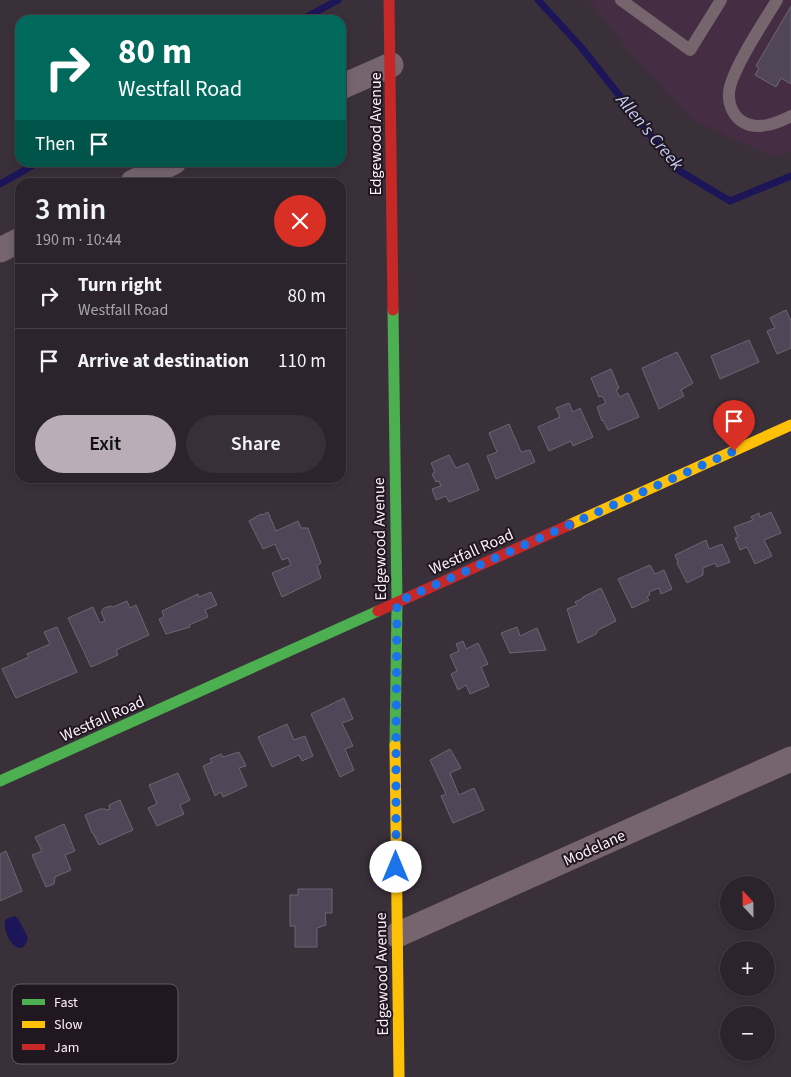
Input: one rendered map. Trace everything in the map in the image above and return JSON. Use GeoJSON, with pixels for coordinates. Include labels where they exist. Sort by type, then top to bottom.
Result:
{"type":"FeatureCollection","features":[{"type":"Feature","properties":{"kind":"street","name":"Edgewood Avenue"},"geometry":{"type":"LineString","coordinates":[[389,0],[397,602],[396,747],[399,1077]]}},
{"type":"Feature","properties":{"kind":"street"},"geometry":{"type":"LineString","coordinates":[[346,85],[391,65]]}},
{"type":"Feature","properties":{"kind":"street"},"geometry":{"type":"LineString","coordinates":[[141,178],[164,167]]}},
{"type":"Feature","properties":{"kind":"street"},"geometry":{"type":"LineString","coordinates":[[0,250],[15,242]]}},
{"type":"Feature","properties":{"kind":"street","name":"Westfall Road"},"geometry":{"type":"LineString","coordinates":[[0,781],[791,426]]}},
{"type":"Feature","properties":{"kind":"street","name":"Modelane"},"geometry":{"type":"LineString","coordinates":[[397,935],[791,759]]}},
{"type":"Feature","properties":{"kind":"lane"},"geometry":{"type":"LineString","coordinates":[[622,0],[690,50],[721,0]]}},
{"type":"Feature","properties":{"kind":"lane"},"geometry":{"type":"LineString","coordinates":[[777,0],[735,72],[729,93],[731,106],[736,118],[750,126],[775,124],[791,116]]}},
{"type":"Feature","properties":{"kind":"shaded area"},"geometry":{"type":"Polygon","coordinates":[[[589,0],[791,0],[791,151],[776,158],[695,121],[637,61],[589,0]]]}},
{"type":"Feature","properties":{"kind":"shaded area"},"geometry":{"type":"Polygon","coordinates":[[[15,916],[28,938],[25,945],[21,948],[12,944],[6,932],[6,919],[15,916]]]}},
{"type":"Feature","properties":{"kind":"building"},"geometry":{"type":"Polygon","coordinates":[[[791,6],[791,84],[781,78],[776,87],[755,75],[759,68],[756,66],[791,6]]]}},
{"type":"Feature","properties":{"kind":"building"},"geometry":{"type":"Polygon","coordinates":[[[786,310],[791,321],[791,348],[777,354],[767,331],[775,328],[770,318],[786,310]]]}},
{"type":"Feature","properties":{"kind":"building"},"geometry":{"type":"Polygon","coordinates":[[[749,340],[759,362],[720,379],[711,356],[749,340]]]}},
{"type":"Feature","properties":{"kind":"building"},"geometry":{"type":"Polygon","coordinates":[[[677,352],[693,383],[681,390],[684,396],[659,409],[642,368],[677,352]]]}},
{"type":"Feature","properties":{"kind":"building"},"geometry":{"type":"Polygon","coordinates":[[[611,369],[619,388],[616,390],[620,397],[628,393],[639,417],[608,430],[602,421],[597,407],[606,403],[602,396],[599,397],[591,378],[611,369]]]}},
{"type":"Feature","properties":{"kind":"building"},"geometry":{"type":"Polygon","coordinates":[[[569,403],[573,412],[580,408],[593,437],[573,446],[571,441],[549,451],[538,427],[560,417],[556,408],[569,403]]]}},
{"type":"Feature","properties":{"kind":"building"},"geometry":{"type":"Polygon","coordinates":[[[509,424],[521,452],[530,450],[535,462],[496,479],[487,456],[497,452],[489,433],[509,424]]]}},
{"type":"Feature","properties":{"kind":"building"},"geometry":{"type":"Polygon","coordinates":[[[449,455],[456,468],[468,463],[479,490],[449,502],[446,496],[436,500],[432,489],[441,486],[439,481],[436,482],[432,474],[435,472],[431,463],[449,455]]]}},
{"type":"Feature","properties":{"kind":"building"},"geometry":{"type":"Polygon","coordinates":[[[268,512],[276,531],[298,521],[301,528],[308,528],[321,563],[317,566],[321,578],[282,597],[272,573],[291,565],[288,558],[282,560],[275,544],[263,549],[249,521],[268,512]]]}},
{"type":"Feature","properties":{"kind":"building"},"geometry":{"type":"Polygon","coordinates":[[[771,512],[781,533],[764,540],[772,556],[755,564],[747,547],[740,550],[735,538],[738,537],[734,527],[753,520],[751,517],[759,513],[760,517],[771,512]]]}},
{"type":"Feature","properties":{"kind":"building"},"geometry":{"type":"Polygon","coordinates":[[[706,540],[709,549],[722,544],[730,562],[717,567],[715,563],[703,568],[703,575],[687,583],[675,555],[706,540]]]}},
{"type":"Feature","properties":{"kind":"building"},"geometry":{"type":"Polygon","coordinates":[[[650,565],[655,574],[664,570],[672,589],[661,594],[659,588],[649,592],[650,595],[647,597],[649,600],[632,608],[618,579],[650,565]]]}},
{"type":"Feature","properties":{"kind":"building"},"geometry":{"type":"Polygon","coordinates":[[[601,588],[616,621],[578,643],[567,609],[577,605],[575,602],[601,588]]]}},
{"type":"Feature","properties":{"kind":"building"},"geometry":{"type":"Polygon","coordinates":[[[211,592],[217,605],[205,610],[208,617],[189,625],[190,627],[166,634],[159,619],[164,617],[162,611],[198,594],[199,597],[211,592]]]}},
{"type":"Feature","properties":{"kind":"building"},"geometry":{"type":"Polygon","coordinates":[[[127,601],[130,608],[136,605],[149,635],[116,650],[118,655],[91,667],[68,618],[93,607],[100,623],[105,621],[101,612],[104,608],[113,607],[127,601]]]}},
{"type":"Feature","properties":{"kind":"building"},"geometry":{"type":"Polygon","coordinates":[[[57,627],[77,672],[16,698],[2,669],[29,657],[27,654],[50,644],[44,632],[57,627]]]}},
{"type":"Feature","properties":{"kind":"building"},"geometry":{"type":"Polygon","coordinates":[[[517,627],[520,636],[537,628],[546,650],[510,653],[501,633],[517,627]]]}},
{"type":"Feature","properties":{"kind":"building"},"geometry":{"type":"Polygon","coordinates":[[[463,641],[466,649],[478,643],[488,664],[481,667],[489,686],[470,694],[466,685],[458,690],[451,674],[457,671],[450,655],[459,651],[456,644],[463,641]]]}},
{"type":"Feature","properties":{"kind":"building"},"geometry":{"type":"Polygon","coordinates":[[[344,698],[353,719],[342,723],[353,746],[345,749],[354,770],[340,777],[311,714],[344,698]]]}},
{"type":"Feature","properties":{"kind":"building"},"geometry":{"type":"Polygon","coordinates":[[[287,724],[294,740],[305,736],[313,756],[302,761],[299,755],[272,767],[258,737],[287,724]]]}},
{"type":"Feature","properties":{"kind":"building"},"geometry":{"type":"Polygon","coordinates":[[[450,749],[461,768],[450,773],[459,795],[474,788],[484,810],[453,823],[441,796],[446,794],[430,760],[450,749]]]}},
{"type":"Feature","properties":{"kind":"building"},"geometry":{"type":"Polygon","coordinates":[[[239,752],[246,766],[239,768],[247,786],[223,797],[221,792],[215,796],[203,766],[212,762],[210,759],[221,754],[223,757],[239,752]]]}},
{"type":"Feature","properties":{"kind":"building"},"geometry":{"type":"Polygon","coordinates":[[[178,773],[190,800],[180,805],[184,814],[157,826],[148,808],[157,804],[149,785],[178,773]]]}},
{"type":"Feature","properties":{"kind":"building"},"geometry":{"type":"Polygon","coordinates":[[[120,800],[133,830],[99,845],[85,815],[100,809],[110,809],[109,805],[120,800]]]}},
{"type":"Feature","properties":{"kind":"building"},"geometry":{"type":"Polygon","coordinates":[[[64,824],[75,851],[65,855],[71,870],[55,877],[54,884],[46,887],[32,855],[42,851],[35,837],[64,824]]]}},
{"type":"Feature","properties":{"kind":"building"},"geometry":{"type":"Polygon","coordinates":[[[6,851],[22,891],[0,901],[0,854],[6,851]]]}},
{"type":"Feature","properties":{"kind":"building"},"geometry":{"type":"Polygon","coordinates":[[[298,889],[332,889],[332,913],[325,913],[326,925],[317,928],[317,947],[295,947],[295,926],[290,926],[290,895],[298,895],[298,889]]]}},
{"type":"Feature","properties":{"kind":"waterway","name":"Allen's Creek"},"geometry":{"type":"LineString","coordinates":[[310,15],[338,0]]}},
{"type":"Feature","properties":{"kind":"waterway","name":"Allen's Creek"},"geometry":{"type":"LineString","coordinates":[[538,0],[581,47],[678,170],[730,201],[791,176]]}},
{"type":"Feature","properties":{"kind":"waterway","name":"Allen's Creek"},"geometry":{"type":"LineString","coordinates":[[0,184],[30,167]]}},
{"type":"Feature","properties":{"kind":"traffic: fast"},"geometry":{"type":"LineString","coordinates":[[393,310],[397,602],[395,745]]}},
{"type":"Feature","properties":{"kind":"traffic: fast"},"geometry":{"type":"LineString","coordinates":[[0,781],[378,611]]}},
{"type":"Feature","properties":{"kind":"traffic: slow"},"geometry":{"type":"LineString","coordinates":[[569,525],[791,425]]}},
{"type":"Feature","properties":{"kind":"traffic: slow"},"geometry":{"type":"LineString","coordinates":[[395,745],[399,1077]]}},
{"type":"Feature","properties":{"kind":"traffic: jam"},"geometry":{"type":"LineString","coordinates":[[389,0],[393,310]]}},
{"type":"Feature","properties":{"kind":"traffic: jam"},"geometry":{"type":"LineString","coordinates":[[378,611],[569,525]]}},
{"type":"Feature","properties":{"kind":"route"},"geometry":{"type":"LineString","coordinates":[[396,867],[397,602],[734,451]]}}]}
